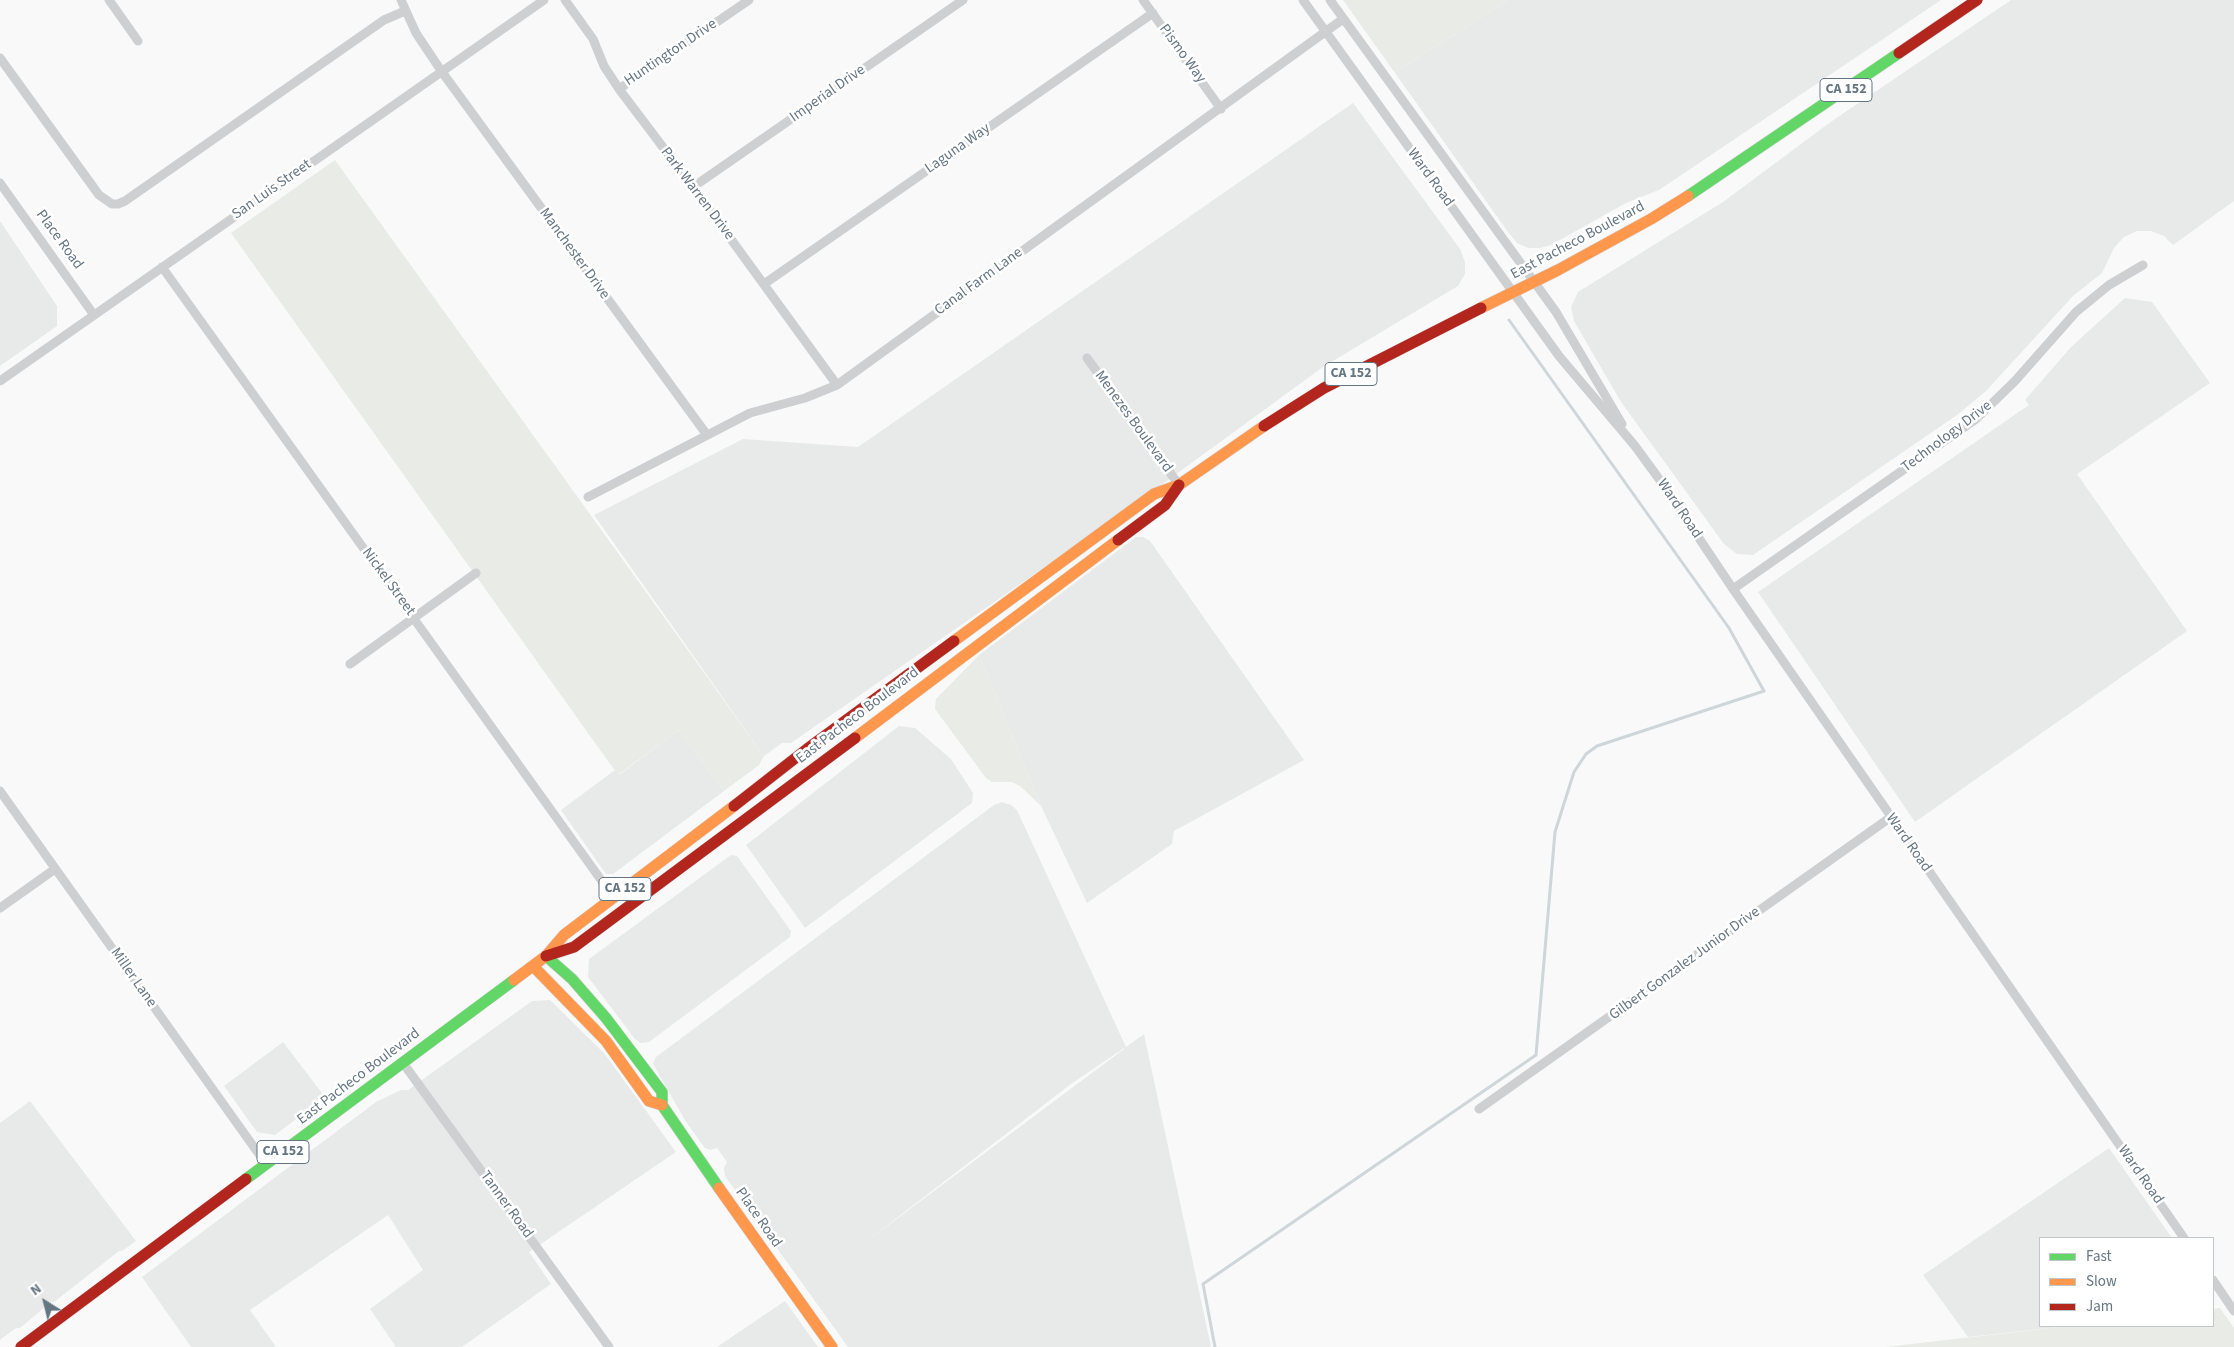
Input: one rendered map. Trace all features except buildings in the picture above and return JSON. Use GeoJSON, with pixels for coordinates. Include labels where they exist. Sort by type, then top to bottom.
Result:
{"type":"FeatureCollection","features":[{"type":"Feature","properties":{"kind":"main road","name":"East Pacheco Boulevard"},"geometry":{"type":"LineString","coordinates":[[20,1347],[533,966],[546,956],[564,935],[807,749],[1154,494],[1179,485],[1270,422],[1324,388],[1397,349],[1612,242],[1715,179],[1977,0]]}},
{"type":"Feature","properties":{"kind":"main road","name":"East Pacheco Boulevard"},"geometry":{"type":"LineString","coordinates":[[546,956],[574,948],[1165,505],[1179,485]]}},
{"type":"Feature","properties":{"kind":"main road","name":"Place Road"},"geometry":{"type":"LineString","coordinates":[[546,956],[572,979],[612,1025],[662,1092],[662,1105],[832,1347]]}},
{"type":"Feature","properties":{"kind":"main road","name":"Place Road"},"geometry":{"type":"LineString","coordinates":[[533,966],[606,1041],[649,1101],[662,1105]]}},
{"type":"Feature","properties":{"kind":"street"},"geometry":{"type":"LineString","coordinates":[[109,0],[138,41]]}},
{"type":"Feature","properties":{"kind":"street","name":"Manchester Drive"},"geometry":{"type":"LineString","coordinates":[[401,0],[416,32],[442,72],[707,435]]}},
{"type":"Feature","properties":{"kind":"street","name":"San Luis Street"},"geometry":{"type":"LineString","coordinates":[[0,381],[544,0]]}},
{"type":"Feature","properties":{"kind":"street","name":"Park Warren Drive"},"geometry":{"type":"LineString","coordinates":[[565,0],[593,40],[604,66],[618,89],[693,187],[837,384]]}},
{"type":"Feature","properties":{"kind":"street","name":"Huntington Drive"},"geometry":{"type":"LineString","coordinates":[[618,89],[749,0]]}},
{"type":"Feature","properties":{"kind":"street","name":"Imperial Drive"},"geometry":{"type":"LineString","coordinates":[[693,187],[963,0]]}},
{"type":"Feature","properties":{"kind":"street","name":"Pismo Way"},"geometry":{"type":"LineString","coordinates":[[1143,0],[1221,109]]}},
{"type":"Feature","properties":{"kind":"street","name":"Ward Road"},"geometry":{"type":"LineString","coordinates":[[1303,0],[1559,356],[1635,446]]}},
{"type":"Feature","properties":{"kind":"street","name":"Ward Road"},"geometry":{"type":"LineString","coordinates":[[1330,0],[1556,312],[1635,446],[2183,1237]]}},
{"type":"Feature","properties":{"kind":"street"},"geometry":{"type":"LineString","coordinates":[[0,58],[99,195],[112,204],[118,204],[126,201],[384,20],[405,11]]}},
{"type":"Feature","properties":{"kind":"street","name":"Laguna Way"},"geometry":{"type":"LineString","coordinates":[[764,284],[1153,14]]}},
{"type":"Feature","properties":{"kind":"street","name":"Canal Farm Lane"},"geometry":{"type":"LineString","coordinates":[[588,497],[750,413],[805,398],[837,384],[1344,19]]}},
{"type":"Feature","properties":{"kind":"street","name":"Place Road"},"geometry":{"type":"LineString","coordinates":[[0,183],[94,315]]}},
{"type":"Feature","properties":{"kind":"street","name":"Technology Drive"},"geometry":{"type":"LineString","coordinates":[[1733,589],[1976,419],[2015,381],[2076,312],[2109,285],[2143,265]]}},
{"type":"Feature","properties":{"kind":"street","name":"Nickel Street"},"geometry":{"type":"LineString","coordinates":[[162,267],[614,898]]}},
{"type":"Feature","properties":{"kind":"street","name":"Menezes Boulevard"},"geometry":{"type":"LineString","coordinates":[[1087,358],[1179,485]]}},
{"type":"Feature","properties":{"kind":"street"},"geometry":{"type":"LineString","coordinates":[[350,664],[476,573]]}},
{"type":"Feature","properties":{"kind":"street","name":"Miller Lane"},"geometry":{"type":"LineString","coordinates":[[0,791],[266,1164]]}},
{"type":"Feature","properties":{"kind":"street","name":"Gilbert Gonzalez Junior Drive"},"geometry":{"type":"LineString","coordinates":[[1479,1109],[1891,817]]}},
{"type":"Feature","properties":{"kind":"street"},"geometry":{"type":"LineString","coordinates":[[0,908],[55,869]]}},
{"type":"Feature","properties":{"kind":"street","name":"Tanner Road"},"geometry":{"type":"LineString","coordinates":[[402,1064],[609,1347]]}},
{"type":"Feature","properties":{"kind":"street"},"geometry":{"type":"LineString","coordinates":[[2214,1281],[2234,1311]]}},
{"type":"Feature","properties":{"kind":"shaded area"},"geometry":{"type":"Polygon","coordinates":[[[1343,0],[1508,0],[1395,73],[1343,0]]]}},
{"type":"Feature","properties":{"kind":"shaded area"},"geometry":{"type":"Polygon","coordinates":[[[1508,0],[1941,0],[1659,190],[1626,203],[1551,245],[1540,248],[1528,248],[1517,243],[1508,232],[1395,73],[1508,0]]]}},
{"type":"Feature","properties":{"kind":"shaded area"},"geometry":{"type":"Polygon","coordinates":[[[2011,0],[2234,0],[2234,201],[2173,245],[2164,236],[2151,231],[2137,231],[2124,237],[2114,248],[2102,273],[2073,296],[1986,391],[1957,415],[1753,555],[1737,554],[1724,544],[1621,402],[1574,321],[1571,307],[1578,292],[1723,202],[1832,121],[2011,0]]]}},
{"type":"Feature","properties":{"kind":"shaded area"},"geometry":{"type":"Polygon","coordinates":[[[1353,103],[1460,249],[1465,262],[1465,274],[1458,286],[1323,367],[1127,510],[791,743],[782,743],[764,756],[594,515],[743,439],[858,447],[1353,103]]]}},
{"type":"Feature","properties":{"kind":"shaded area"},"geometry":{"type":"Polygon","coordinates":[[[335,160],[764,756],[759,765],[724,791],[679,730],[618,775],[231,233],[335,160]]]}},
{"type":"Feature","properties":{"kind":"shaded area"},"geometry":{"type":"Polygon","coordinates":[[[0,221],[57,306],[57,326],[0,366],[0,221]]]}},
{"type":"Feature","properties":{"kind":"shaded area"},"geometry":{"type":"Polygon","coordinates":[[[2125,298],[2152,302],[2210,383],[2077,474],[2187,631],[1915,822],[1758,592],[2029,405],[2025,400],[2071,347],[2125,298]]]}},
{"type":"Feature","properties":{"kind":"shaded area"},"geometry":{"type":"Polygon","coordinates":[[[1136,537],[1143,537],[1150,541],[1304,760],[1174,831],[1172,844],[1087,903],[1041,806],[979,655],[1136,537]]]}},
{"type":"Feature","properties":{"kind":"shaded area"},"geometry":{"type":"Polygon","coordinates":[[[979,655],[1041,806],[1020,786],[1012,782],[992,782],[986,778],[935,709],[936,699],[979,655]]]}},
{"type":"Feature","properties":{"kind":"shaded area"},"geometry":{"type":"Polygon","coordinates":[[[899,726],[915,728],[951,759],[973,793],[972,803],[805,928],[746,845],[899,726]]]}},
{"type":"Feature","properties":{"kind":"shaded area"},"geometry":{"type":"Polygon","coordinates":[[[679,730],[724,791],[613,874],[606,874],[561,810],[615,770],[619,775],[679,730]]]}},
{"type":"Feature","properties":{"kind":"shaded area"},"geometry":{"type":"Polygon","coordinates":[[[1002,802],[1011,805],[1017,810],[1126,1047],[1144,1034],[1211,1347],[848,1347],[725,1176],[724,1168],[727,1162],[717,1148],[711,1150],[705,1148],[686,1122],[653,1064],[656,1057],[994,805],[1002,802]],[[1124,1049],[1071,1084],[863,1244],[1124,1049]]]}},
{"type":"Feature","properties":{"kind":"shaded area"},"geometry":{"type":"Polygon","coordinates":[[[731,855],[737,856],[791,931],[790,937],[649,1042],[641,1043],[635,1039],[588,977],[589,959],[731,855]]]}},
{"type":"Feature","properties":{"kind":"shaded area"},"geometry":{"type":"Polygon","coordinates":[[[550,1000],[604,1053],[676,1152],[529,1252],[551,1284],[462,1347],[396,1347],[370,1309],[423,1270],[388,1215],[250,1310],[276,1347],[191,1347],[142,1277],[376,1102],[401,1090],[408,1090],[532,1001],[550,1000]]]}},
{"type":"Feature","properties":{"kind":"shaded area"},"geometry":{"type":"Polygon","coordinates":[[[283,1042],[325,1097],[275,1135],[257,1132],[224,1086],[283,1042]]]}},
{"type":"Feature","properties":{"kind":"shaded area"},"geometry":{"type":"Polygon","coordinates":[[[30,1101],[136,1241],[122,1251],[119,1251],[54,1302],[51,1302],[20,1328],[16,1328],[0,1340],[0,1123],[30,1101]]]}},
{"type":"Feature","properties":{"kind":"shaded area"},"geometry":{"type":"Polygon","coordinates":[[[2109,1148],[2171,1237],[2039,1237],[2039,1327],[2058,1327],[1968,1337],[1923,1275],[2109,1148]]]}},
{"type":"Feature","properties":{"kind":"shaded area"},"geometry":{"type":"Polygon","coordinates":[[[785,1301],[818,1347],[717,1347],[785,1301]]]}},
{"type":"Feature","properties":{"kind":"shaded area"},"geometry":{"type":"Polygon","coordinates":[[[2220,1308],[2234,1328],[2234,1347],[1886,1347],[2058,1327],[2214,1327],[2214,1309],[2220,1308]]]}},
{"type":"Feature","properties":{"kind":"waterway"},"geometry":{"type":"LineString","coordinates":[[1215,1347],[1203,1284],[1536,1055],[1555,832],[1574,772],[1586,754],[1597,746],[1764,691],[1729,628],[1509,320]]}},
{"type":"Feature","properties":{"kind":"traffic: fast"},"geometry":{"type":"LineString","coordinates":[[1688,196],[1899,53]]}},
{"type":"Feature","properties":{"kind":"traffic: fast"},"geometry":{"type":"LineString","coordinates":[[546,956],[572,979],[606,1018],[662,1092],[662,1105],[719,1188]]}},
{"type":"Feature","properties":{"kind":"traffic: fast"},"geometry":{"type":"LineString","coordinates":[[246,1179],[514,980]]}},
{"type":"Feature","properties":{"kind":"traffic: slow"},"geometry":{"type":"LineString","coordinates":[[1481,308],[1558,270],[1651,219],[1688,196]]}},
{"type":"Feature","properties":{"kind":"traffic: slow"},"geometry":{"type":"LineString","coordinates":[[954,641],[1154,494],[1179,485],[1264,426]]}},
{"type":"Feature","properties":{"kind":"traffic: slow"},"geometry":{"type":"LineString","coordinates":[[855,738],[1118,540]]}},
{"type":"Feature","properties":{"kind":"traffic: slow"},"geometry":{"type":"LineString","coordinates":[[514,980],[546,956],[564,935],[734,806]]}},
{"type":"Feature","properties":{"kind":"traffic: slow"},"geometry":{"type":"LineString","coordinates":[[533,966],[606,1041],[649,1101],[662,1105]]}},
{"type":"Feature","properties":{"kind":"traffic: slow"},"geometry":{"type":"LineString","coordinates":[[719,1188],[832,1347]]}},
{"type":"Feature","properties":{"kind":"traffic: jam"},"geometry":{"type":"LineString","coordinates":[[1899,53],[1977,0]]}},
{"type":"Feature","properties":{"kind":"traffic: jam"},"geometry":{"type":"LineString","coordinates":[[1264,426],[1324,388],[1481,308]]}},
{"type":"Feature","properties":{"kind":"traffic: jam"},"geometry":{"type":"LineString","coordinates":[[1118,540],[1165,505],[1179,485]]}},
{"type":"Feature","properties":{"kind":"traffic: jam"},"geometry":{"type":"LineString","coordinates":[[734,806],[807,749],[954,641]]}},
{"type":"Feature","properties":{"kind":"traffic: jam"},"geometry":{"type":"LineString","coordinates":[[546,956],[574,947],[855,738]]}},
{"type":"Feature","properties":{"kind":"traffic: jam"},"geometry":{"type":"LineString","coordinates":[[21,1347],[246,1179]]}}]}
